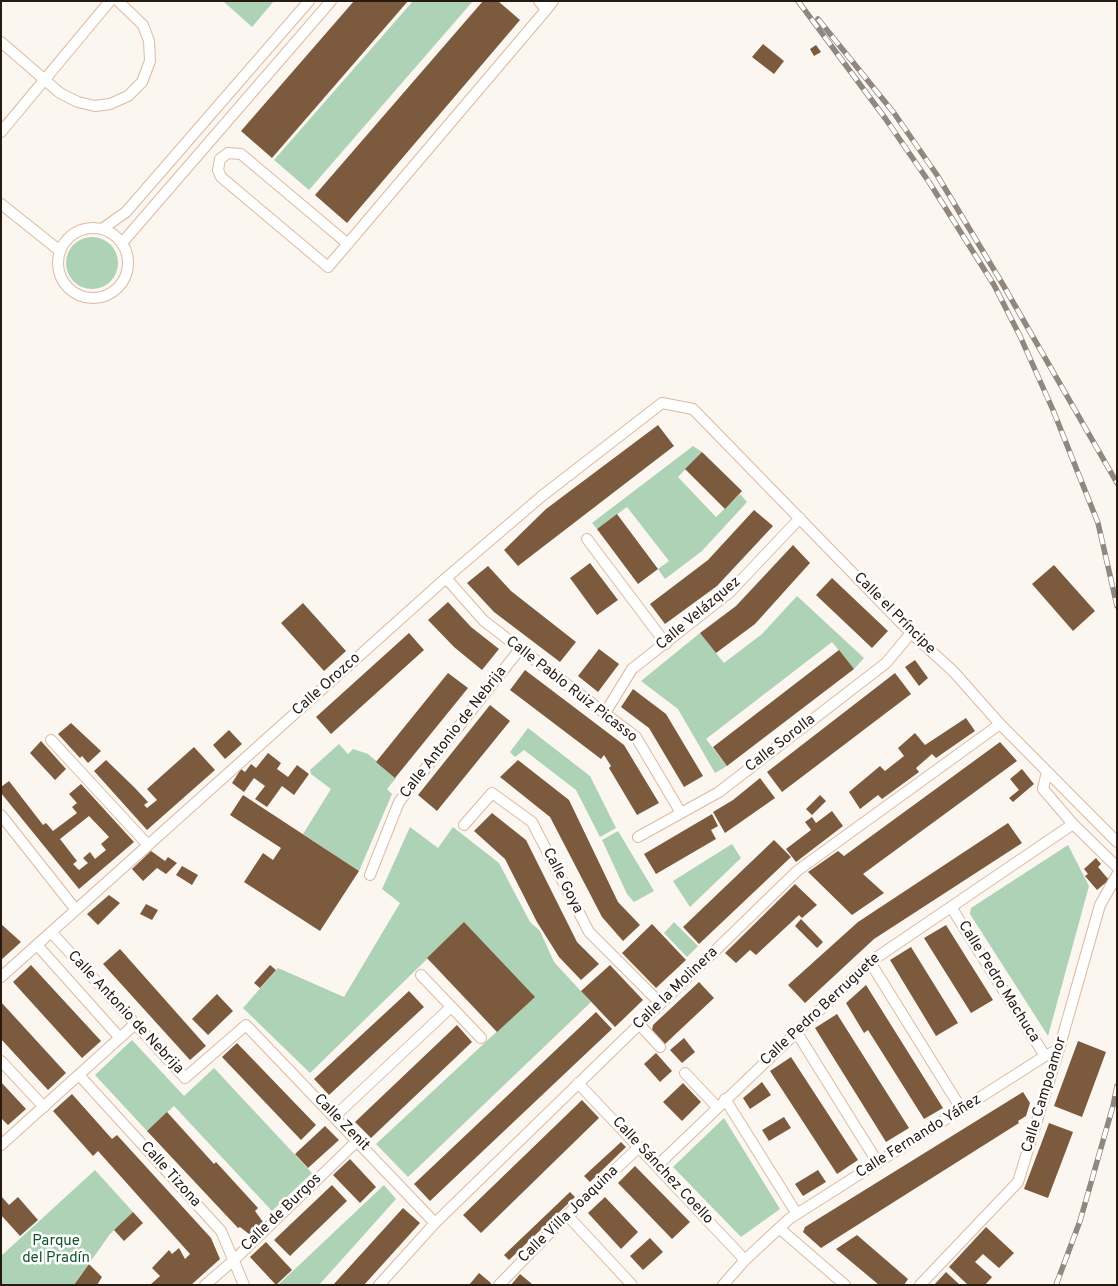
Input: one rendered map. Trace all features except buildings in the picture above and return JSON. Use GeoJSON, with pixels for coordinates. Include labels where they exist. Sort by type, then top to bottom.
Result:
{"type":"FeatureCollection","features":[{"type":"Feature","properties":{"kind":"street"},"geometry":{"type":"LineString","coordinates":[[1,132],[110,1]]}},
{"type":"Feature","properties":{"kind":"street"},"geometry":{"type":"LineString","coordinates":[[1,42],[60,93],[78,102],[95,106],[110,104],[128,96],[142,82],[150,61],[149,41],[143,25],[118,1]]}},
{"type":"Feature","properties":{"kind":"street"},"geometry":{"type":"LineString","coordinates":[[102,229],[126,212],[309,1]]}},
{"type":"Feature","properties":{"kind":"street"},"geometry":{"type":"LineString","coordinates":[[122,243],[331,1]]}},
{"type":"Feature","properties":{"kind":"street"},"geometry":{"type":"LineString","coordinates":[[539,1],[546,10]]}},
{"type":"Feature","properties":{"kind":"street"},"geometry":{"type":"LineString","coordinates":[[348,244],[241,154],[228,153],[220,159],[218,170],[221,177],[328,267],[348,244],[546,10],[553,1]]}},
{"type":"Feature","properties":{"kind":"street"},"geometry":{"type":"LineString","coordinates":[[1,204],[60,251]]}},
{"type":"Feature","properties":{"kind":"street"},"geometry":{"type":"LineString","coordinates":[[94,228],[102,229],[113,234],[122,243],[128,262],[124,277],[115,290],[96,298],[86,297],[68,288],[59,270],[60,251],[64,243],[77,232],[94,228]]}},
{"type":"Feature","properties":{"kind":"street","name":"Calle el Príncipe"},"geometry":{"type":"LineString","coordinates":[[662,403],[693,409],[911,633],[953,671],[1000,724],[1117,842]]}},
{"type":"Feature","properties":{"kind":"street","name":"Calle Orozco"},"geometry":{"type":"LineString","coordinates":[[1,977],[446,578],[542,496],[662,403]]}},
{"type":"Feature","properties":{"kind":"street","name":"Calle Velázquez"},"geometry":{"type":"LineString","coordinates":[[604,713],[632,668],[666,644],[730,592],[800,518]]}},
{"type":"Feature","properties":{"kind":"street"},"geometry":{"type":"LineString","coordinates":[[587,539],[666,644]]}},
{"type":"Feature","properties":{"kind":"street","name":"Calle Pablo Ruiz Picasso"},"geometry":{"type":"LineString","coordinates":[[446,578],[484,621],[636,737],[681,813]]}},
{"type":"Feature","properties":{"kind":"street","name":"Calle Sorolla"},"geometry":{"type":"LineString","coordinates":[[638,837],[719,792],[886,663],[911,633]]}},
{"type":"Feature","properties":{"kind":"street","name":"Calle Antonio de Nebrija"},"geometry":{"type":"LineString","coordinates":[[370,875],[399,802],[520,649]]}},
{"type":"Feature","properties":{"kind":"street","name":"Calle la Molinera"},"geometry":{"type":"LineString","coordinates":[[379,1285],[434,1223],[797,871],[1000,724]]}},
{"type":"Feature","properties":{"kind":"street"},"geometry":{"type":"LineString","coordinates":[[51,740],[148,845]]}},
{"type":"Feature","properties":{"kind":"street"},"geometry":{"type":"LineString","coordinates":[[1047,772],[1043,789],[1074,824],[1117,867]]}},
{"type":"Feature","properties":{"kind":"street","name":"Calle Goya"},"geometry":{"type":"LineString","coordinates":[[464,825],[492,793],[532,822],[589,932],[660,1003]]}},
{"type":"Feature","properties":{"kind":"street"},"geometry":{"type":"LineString","coordinates":[[1,815],[76,910]]}},
{"type":"Feature","properties":{"kind":"street","name":"Calle Pedro Berruguete"},"geometry":{"type":"LineString","coordinates":[[658,1165],[870,962],[1074,824]]}},
{"type":"Feature","properties":{"kind":"street","name":"Calle Campoamor"},"geometry":{"type":"LineString","coordinates":[[920,1285],[1018,1182],[1060,1049],[1100,905],[1117,875]]}},
{"type":"Feature","properties":{"kind":"street","name":"Calle Pedro Machuca"},"geometry":{"type":"LineString","coordinates":[[951,907],[1045,1056]]}},
{"type":"Feature","properties":{"kind":"street","name":"Calle Antonio de Nebrija"},"geometry":{"type":"LineString","coordinates":[[51,932],[185,1078],[246,1025]]}},
{"type":"Feature","properties":{"kind":"street","name":"Calle Antonio de Nebrija"},"geometry":{"type":"LineString","coordinates":[[37,945],[120,1038]]}},
{"type":"Feature","properties":{"kind":"street"},"geometry":{"type":"LineString","coordinates":[[870,962],[962,1110]]}},
{"type":"Feature","properties":{"kind":"street"},"geometry":{"type":"LineString","coordinates":[[421,975],[480,1038]]}},
{"type":"Feature","properties":{"kind":"street"},"geometry":{"type":"LineString","coordinates":[[335,1116],[451,1007]]}},
{"type":"Feature","properties":{"kind":"street"},"geometry":{"type":"LineString","coordinates":[[1,1145],[134,1024]]}},
{"type":"Feature","properties":{"kind":"street"},"geometry":{"type":"LineString","coordinates":[[639,1024],[660,1047]]}},
{"type":"Feature","properties":{"kind":"street","name":"Calle Zenit"},"geometry":{"type":"LineString","coordinates":[[246,1025],[358,1140],[434,1223]]}},
{"type":"Feature","properties":{"kind":"street"},"geometry":{"type":"LineString","coordinates":[[797,1033],[878,1163]]}},
{"type":"Feature","properties":{"kind":"street","name":"Calle Fernando Yáñez"},"geometry":{"type":"LineString","coordinates":[[723,1285],[745,1260],[797,1214],[1045,1056],[1060,1049]]}},
{"type":"Feature","properties":{"kind":"street"},"geometry":{"type":"LineString","coordinates":[[1,1061],[44,1107]]}},
{"type":"Feature","properties":{"kind":"street"},"geometry":{"type":"LineString","coordinates":[[685,1073],[717,1107]]}},
{"type":"Feature","properties":{"kind":"street","name":"Calle Tizona"},"geometry":{"type":"LineString","coordinates":[[79,1076],[221,1231],[244,1285]]}},
{"type":"Feature","properties":{"kind":"street","name":"Calle Sánchez Coello"},"geometry":{"type":"LineString","coordinates":[[578,1083],[658,1165],[745,1260]]}},
{"type":"Feature","properties":{"kind":"street"},"geometry":{"type":"LineString","coordinates":[[725,1099],[797,1214]]}},
{"type":"Feature","properties":{"kind":"street","name":"Calle de Burgos"},"geometry":{"type":"LineString","coordinates":[[205,1285],[234,1260],[358,1140]]}},
{"type":"Feature","properties":{"kind":"street","name":"Calle Villa Joaquina"},"geometry":{"type":"LineString","coordinates":[[499,1285],[567,1215],[639,1147]]}},
{"type":"Feature","properties":{"kind":"street"},"geometry":{"type":"LineString","coordinates":[[567,1215],[632,1285]]}},
{"type":"Feature","properties":{"kind":"street"},"geometry":{"type":"LineString","coordinates":[[779,1228],[846,1285]]}},
{"type":"Feature","properties":{"kind":"green space"},"geometry":{"type":"Polygon","coordinates":[[[223,1],[274,1],[252,27],[223,1]]]}},
{"type":"Feature","properties":{"kind":"green space"},"geometry":{"type":"Polygon","coordinates":[[[413,1],[473,1],[309,190],[274,160],[413,1]]]}},
{"type":"Feature","properties":{"kind":"green space"},"geometry":{"type":"Polygon","coordinates":[[[87,237],[97,237],[106,241],[114,249],[118,263],[114,277],[106,285],[97,289],[87,289],[78,285],[70,277],[66,268],[66,258],[70,249],[78,241],[87,237]]]}},
{"type":"Feature","properties":{"kind":"green space"},"geometry":{"type":"Polygon","coordinates":[[[693,446],[702,452],[678,477],[716,517],[740,494],[747,502],[702,551],[665,579],[658,569],[669,561],[627,507],[597,529],[592,523],[693,446]]]}},
{"type":"Feature","properties":{"kind":"green space"},"geometry":{"type":"Polygon","coordinates":[[[797,596],[864,658],[854,669],[832,642],[706,739],[727,766],[715,773],[678,709],[641,681],[700,633],[724,663],[762,634],[797,596]]]}},
{"type":"Feature","properties":{"kind":"green space"},"geometry":{"type":"Polygon","coordinates":[[[528,728],[590,776],[616,828],[600,837],[576,790],[524,750],[515,757],[510,752],[528,728]]]}},
{"type":"Feature","properties":{"kind":"green space"},"geometry":{"type":"Polygon","coordinates":[[[339,744],[348,754],[353,749],[368,754],[396,778],[387,789],[392,794],[359,871],[303,834],[331,789],[311,774],[310,770],[339,744]]]}},
{"type":"Feature","properties":{"kind":"green space"},"geometry":{"type":"Polygon","coordinates":[[[410,827],[438,848],[453,827],[499,863],[530,922],[540,931],[554,962],[591,1002],[408,1177],[376,1144],[534,997],[464,923],[310,1073],[243,1008],[278,968],[344,997],[400,903],[382,889],[410,827]]]}},
{"type":"Feature","properties":{"kind":"green space"},"geometry":{"type":"Polygon","coordinates":[[[618,831],[654,891],[634,902],[627,894],[602,840],[618,831]]]}},
{"type":"Feature","properties":{"kind":"green space"},"geometry":{"type":"Polygon","coordinates":[[[732,844],[741,858],[690,907],[673,881],[732,844]]]}},
{"type":"Feature","properties":{"kind":"green space"},"geometry":{"type":"Polygon","coordinates":[[[1068,845],[1089,886],[1048,1036],[970,914],[971,908],[1068,845]]]}},
{"type":"Feature","properties":{"kind":"green space"},"geometry":{"type":"Polygon","coordinates":[[[674,922],[698,946],[687,957],[664,933],[674,922]]]}},
{"type":"Feature","properties":{"kind":"green space"},"geometry":{"type":"Polygon","coordinates":[[[132,1040],[184,1096],[214,1068],[312,1173],[272,1211],[174,1106],[147,1131],[95,1075],[132,1040]]]}},
{"type":"Feature","properties":{"kind":"green space"},"geometry":{"type":"Polygon","coordinates":[[[724,1118],[780,1209],[741,1237],[673,1167],[724,1118]]]}},
{"type":"Feature","properties":{"kind":"green space","name":"Parque del Pradín"},"geometry":{"type":"Polygon","coordinates":[[[95,1170],[133,1212],[110,1234],[74,1285],[1,1285],[1,1256],[95,1170]]]}},
{"type":"Feature","properties":{"kind":"green space"},"geometry":{"type":"Polygon","coordinates":[[[384,1185],[396,1199],[319,1285],[278,1285],[384,1185]]]}},
{"type":"Feature","properties":{"kind":"railway"},"geometry":{"type":"LineString","coordinates":[[798,1],[885,118],[929,182],[994,285],[1020,336],[1053,410],[1098,523],[1117,606]]}},
{"type":"Feature","properties":{"kind":"railway"},"geometry":{"type":"LineString","coordinates":[[818,19],[894,113],[937,175],[1002,283],[1117,483]]}},
{"type":"Feature","properties":{"kind":"railway"},"geometry":{"type":"LineString","coordinates":[[1056,1285],[1080,1221],[1117,1086]]}}]}
